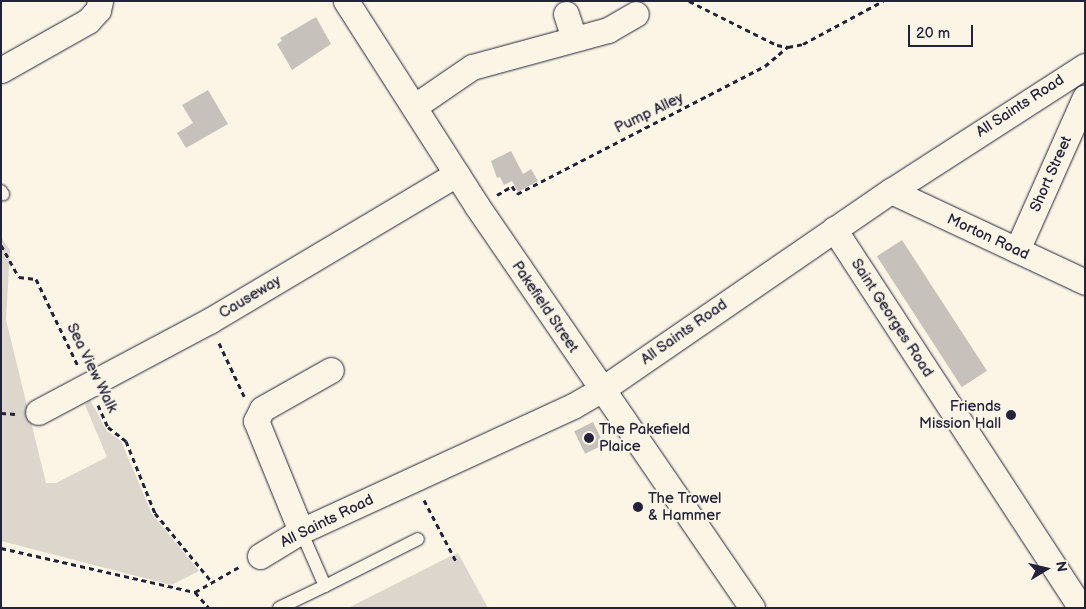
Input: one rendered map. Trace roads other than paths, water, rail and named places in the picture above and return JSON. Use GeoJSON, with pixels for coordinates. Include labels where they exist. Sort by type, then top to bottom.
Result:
{"type":"FeatureCollection","features":[{"type":"Feature","properties":{"kind":"street"},"geometry":{"type":"LineString","coordinates":[[1,70],[88,21],[100,1]]}},
{"type":"Feature","properties":{"kind":"street","name":"Pakefield Street"},"geometry":{"type":"LineString","coordinates":[[346,1],[457,174],[601,390],[752,608]]}},
{"type":"Feature","properties":{"kind":"street"},"geometry":{"type":"LineString","coordinates":[[566,14],[574,39]]}},
{"type":"Feature","properties":{"kind":"street"},"geometry":{"type":"LineString","coordinates":[[415,106],[472,67],[608,30],[636,14]]}},
{"type":"Feature","properties":{"kind":"street","name":"All Saints Road"},"geometry":{"type":"LineString","coordinates":[[260,556],[301,531],[573,406],[601,390],[834,229],[1085,66]]}},
{"type":"Feature","properties":{"kind":"street","name":"Short Street"},"geometry":{"type":"LineString","coordinates":[[1017,250],[1085,97]]}},
{"type":"Feature","properties":{"kind":"street","name":"Causeway"},"geometry":{"type":"LineString","coordinates":[[38,412],[89,387],[209,321],[457,174]]}},
{"type":"Feature","properties":{"kind":"street","name":"Morton Road"},"geometry":{"type":"LineString","coordinates":[[891,191],[1085,282]]}},
{"type":"Feature","properties":{"kind":"street","name":"Saint Georges Road"},"geometry":{"type":"LineString","coordinates":[[834,229],[1082,608]]}},
{"type":"Feature","properties":{"kind":"street"},"geometry":{"type":"LineString","coordinates":[[301,531],[256,421],[262,409],[331,370]]}},
{"type":"Feature","properties":{"kind":"lane"},"geometry":{"type":"LineString","coordinates":[[301,531],[325,586]]}},
{"type":"Feature","properties":{"kind":"lane"},"geometry":{"type":"LineString","coordinates":[[279,608],[418,539]]}},
{"type":"Feature","properties":{"kind":"place","name":"Friends Mission Hall"},"geometry":{"type":"Point","coordinates":[1011,415]}},
{"type":"Feature","properties":{"kind":"place","name":"The Pakefield Plaice"},"geometry":{"type":"Point","coordinates":[589,438]}},
{"type":"Feature","properties":{"kind":"place","name":"The Trowel & Hammer"},"geometry":{"type":"Point","coordinates":[638,507]}}]}
